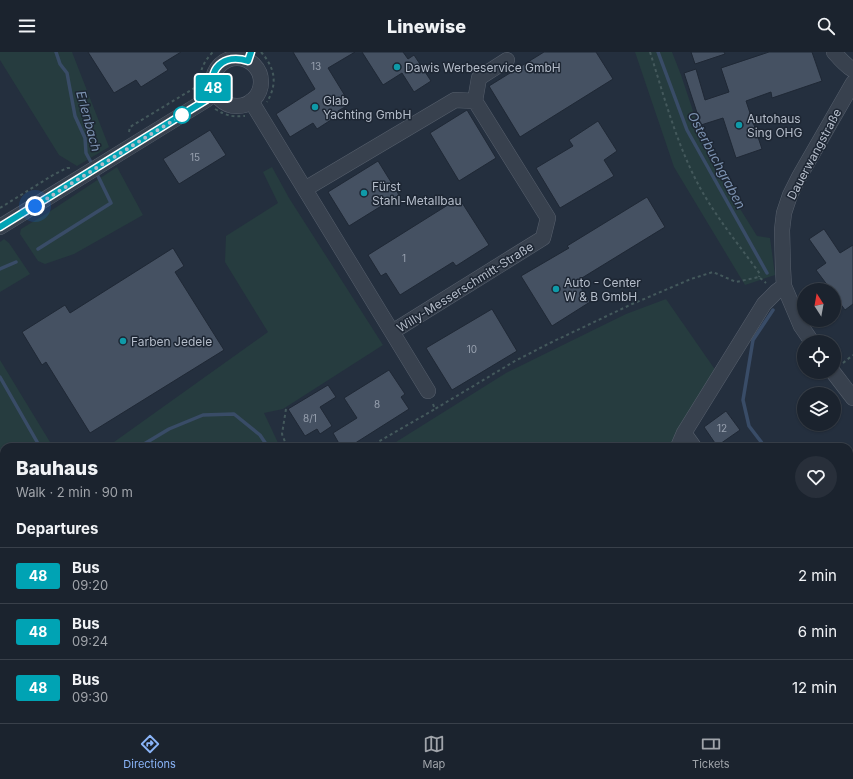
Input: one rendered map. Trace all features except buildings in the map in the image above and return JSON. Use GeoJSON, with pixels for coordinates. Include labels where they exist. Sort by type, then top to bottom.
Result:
{"type":"FeatureCollection","features":[{"type":"Feature","properties":{"kind":"street"},"geometry":{"type":"LineString","coordinates":[[834,52],[847,66],[853,70]]}},
{"type":"Feature","properties":{"kind":"street"},"geometry":{"type":"LineString","coordinates":[[0,227],[206,100],[209,93],[213,88],[213,79],[216,69],[222,63],[230,59],[250,56],[260,75],[258,94],[251,101],[243,105],[233,106],[209,93]]}},
{"type":"Feature","properties":{"kind":"street"},"geometry":{"type":"LineString","coordinates":[[305,190],[455,100],[475,101],[479,78],[507,60]]}},
{"type":"Feature","properties":{"kind":"street","name":"Dauerwangstraße"},"geometry":{"type":"LineString","coordinates":[[807,335],[801,326],[784,286],[782,230],[784,213],[790,195],[799,177],[853,83]]}},
{"type":"Feature","properties":{"kind":"street","name":"Willy-Messerschmitt-Straße"},"geometry":{"type":"LineString","coordinates":[[251,101],[428,391]]}},
{"type":"Feature","properties":{"kind":"street","name":"Willy-Messerschmitt-Straße"},"geometry":{"type":"LineString","coordinates":[[392,332],[544,238],[548,218],[475,101]]}},
{"type":"Feature","properties":{"kind":"street"},"geometry":{"type":"LineString","coordinates":[[680,443],[684,433],[764,304],[784,286]]}},
{"type":"Feature","properties":{"kind":"street"},"geometry":{"type":"LineString","coordinates":[[838,379],[853,398]]}},
{"type":"Feature","properties":{"kind":"street"},"geometry":{"type":"LineString","coordinates":[[684,433],[691,443]]}},
{"type":"Feature","properties":{"kind":"path"},"geometry":{"type":"LineString","coordinates":[[209,93],[201,84],[201,71],[206,59],[213,52]]}},
{"type":"Feature","properties":{"kind":"path"},"geometry":{"type":"LineString","coordinates":[[375,443],[515,361],[630,305],[684,282],[713,272],[736,282],[759,277],[760,274],[722,223],[698,184],[680,143],[650,52]]}},
{"type":"Feature","properties":{"kind":"path"},"geometry":{"type":"LineString","coordinates":[[428,391],[435,409]]}},
{"type":"Feature","properties":{"kind":"path"},"geometry":{"type":"LineString","coordinates":[[285,443],[282,434],[286,409]]}},
{"type":"Feature","properties":{"kind":"green space"},"geometry":{"type":"Polygon","coordinates":[[[0,52],[72,52],[109,147],[77,166],[59,155],[0,60],[0,52]]]}},
{"type":"Feature","properties":{"kind":"green space"},"geometry":{"type":"Polygon","coordinates":[[[635,52],[672,52],[709,159],[757,236],[770,238],[775,275],[745,285],[674,167],[635,52]]]}},
{"type":"Feature","properties":{"kind":"green space"},"geometry":{"type":"Polygon","coordinates":[[[117,167],[143,215],[74,254],[45,264],[38,261],[20,234],[21,229],[117,167]]]}},
{"type":"Feature","properties":{"kind":"green space"},"geometry":{"type":"Polygon","coordinates":[[[272,167],[289,198],[383,345],[283,409],[264,413],[278,443],[113,443],[268,332],[225,262],[226,236],[278,203],[263,172],[272,167]]]}},
{"type":"Feature","properties":{"kind":"green space"},"geometry":{"type":"Polygon","coordinates":[[[4,239],[9,243],[30,274],[0,292],[0,242],[4,239]]]}},
{"type":"Feature","properties":{"kind":"green space"},"geometry":{"type":"Polygon","coordinates":[[[666,299],[716,371],[673,443],[394,443],[506,373],[626,314],[666,299]]]}},
{"type":"Feature","properties":{"kind":"green space"},"geometry":{"type":"Polygon","coordinates":[[[0,360],[51,443],[0,443],[0,360]]]}},
{"type":"Feature","properties":{"kind":"waterway","name":"Erlenbach"},"geometry":{"type":"LineString","coordinates":[[56,52],[60,64],[67,73],[75,116],[85,138],[86,153],[93,166]]}},
{"type":"Feature","properties":{"kind":"waterway","name":"Osterbuchgraben"},"geometry":{"type":"LineString","coordinates":[[658,52],[687,130],[767,273]]}},
{"type":"Feature","properties":{"kind":"waterway","name":"Erlenbach"},"geometry":{"type":"LineString","coordinates":[[38,249],[111,203],[96,172]]}},
{"type":"Feature","properties":{"kind":"waterway","name":"Erlenbach"},"geometry":{"type":"LineString","coordinates":[[0,269],[16,262]]}},
{"type":"Feature","properties":{"kind":"waterway","name":"Osterbuchgraben"},"geometry":{"type":"LineString","coordinates":[[762,443],[749,426],[743,400],[753,340],[773,310]]}},
{"type":"Feature","properties":{"kind":"waterway"},"geometry":{"type":"LineString","coordinates":[[0,377],[38,443]]}},
{"type":"Feature","properties":{"kind":"waterway"},"geometry":{"type":"LineString","coordinates":[[146,443],[169,429],[203,415],[234,414],[260,435],[265,443]]}},
{"type":"Feature","properties":{"kind":"bus line","name":"48"},"geometry":{"type":"LineString","coordinates":[[0,227],[206,100],[215,93],[213,88],[213,79],[216,69],[222,63],[230,59],[240,58],[248,61],[251,52]]}},
{"type":"Feature","properties":{"kind":"place","name":"Dawis Werbeservice GmbH"},"geometry":{"type":"Point","coordinates":[397,67]}},
{"type":"Feature","properties":{"kind":"place","name":"Glab Yachting GmbH"},"geometry":{"type":"Point","coordinates":[315,107]}},
{"type":"Feature","properties":{"kind":"place","name":"Autohaus Sing OHG"},"geometry":{"type":"Point","coordinates":[739,125]}},
{"type":"Feature","properties":{"kind":"place","name":"Fürst Stahl-Metallbau"},"geometry":{"type":"Point","coordinates":[364,193]}},
{"type":"Feature","properties":{"kind":"place","name":"Auto - Center W & B GmbH"},"geometry":{"type":"Point","coordinates":[556,289]}},
{"type":"Feature","properties":{"kind":"place","name":"Farben Jedele"},"geometry":{"type":"Point","coordinates":[123,341]}},
{"type":"Feature","properties":{"kind":"route"},"geometry":{"type":"LineString","coordinates":[[35,206],[86,173],[182,115]]}}]}
